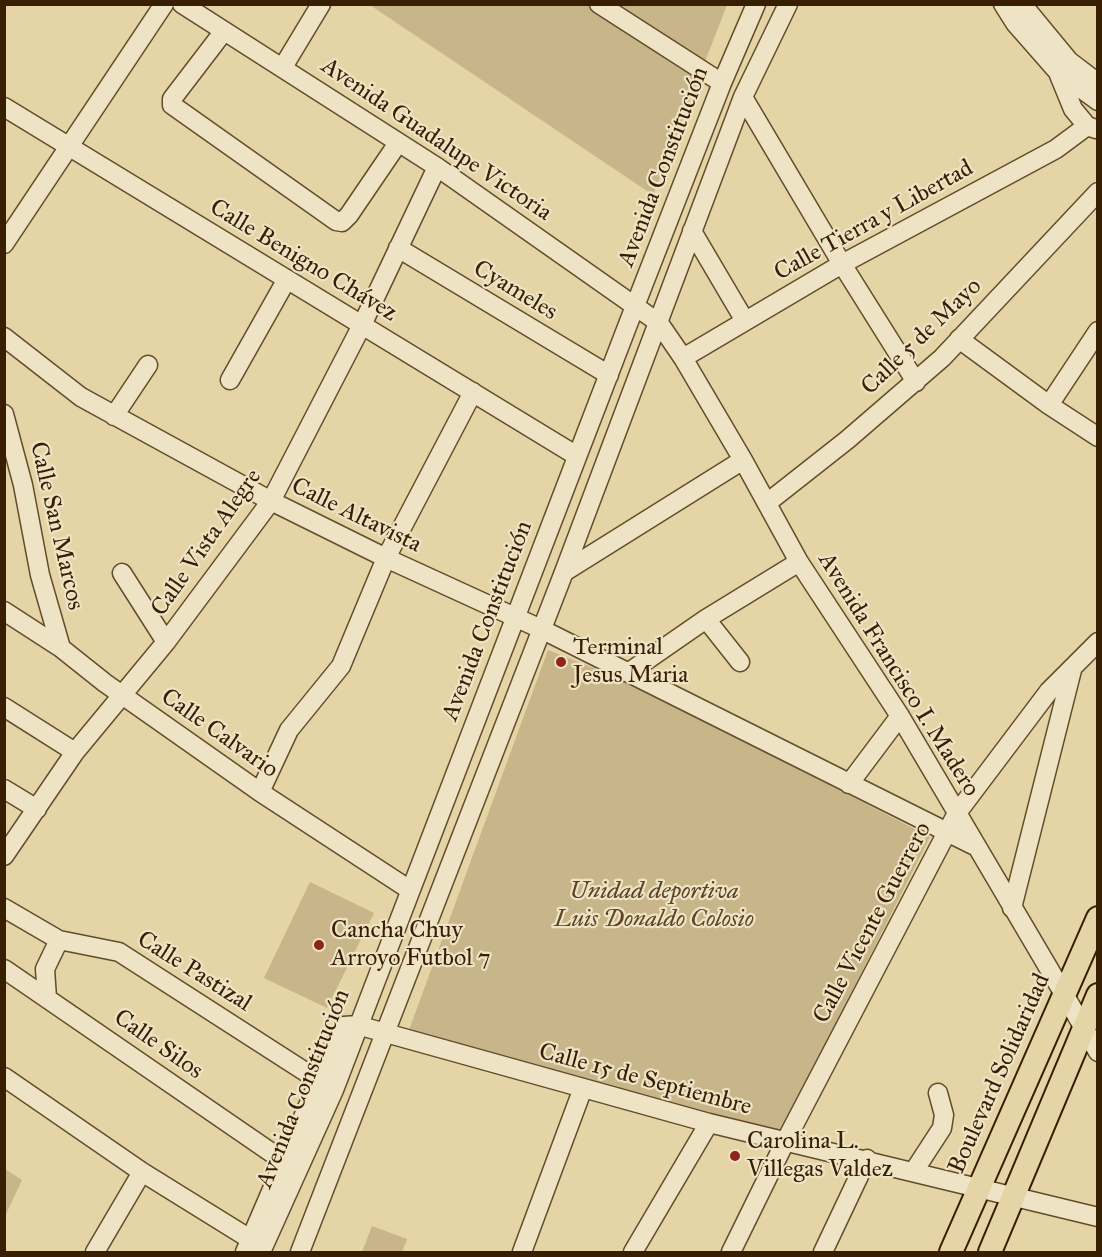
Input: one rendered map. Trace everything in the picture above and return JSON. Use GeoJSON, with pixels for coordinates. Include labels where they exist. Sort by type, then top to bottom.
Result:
{"type":"FeatureCollection","features":[{"type":"Feature","properties":{"kind":"main road","name":"Boulevard Solidaridad"},"geometry":{"type":"LineString","coordinates":[[951,1252],[1065,998],[1098,918]]}},
{"type":"Feature","properties":{"kind":"main road"},"geometry":{"type":"LineString","coordinates":[[990,1252],[1098,995]]}},
{"type":"Feature","properties":{"kind":"street"},"geometry":{"type":"LineString","coordinates":[[4,244],[164,4]]}},
{"type":"Feature","properties":{"kind":"street","name":"Avenida Guadalupe Victoria"},"geometry":{"type":"LineString","coordinates":[[182,4],[437,166],[658,323]]}},
{"type":"Feature","properties":{"kind":"street"},"geometry":{"type":"LineString","coordinates":[[283,67],[321,4]]}},
{"type":"Feature","properties":{"kind":"street"},"geometry":{"type":"LineString","coordinates":[[598,4],[722,83]]}},
{"type":"Feature","properties":{"kind":"street","name":"Avenida Constitución"},"geometry":{"type":"LineString","coordinates":[[252,1248],[334,1090],[357,1025],[635,306],[722,83],[756,4]]}},
{"type":"Feature","properties":{"kind":"street","name":"Avenida Constitución"},"geometry":{"type":"LineString","coordinates":[[300,1252],[564,572],[743,97],[788,4]]}},
{"type":"Feature","properties":{"kind":"street"},"geometry":{"type":"LineString","coordinates":[[1003,4],[1015,23],[1058,72],[1098,101]]}},
{"type":"Feature","properties":{"kind":"street"},"geometry":{"type":"LineString","coordinates":[[1022,4],[1069,61],[1098,83]]}},
{"type":"Feature","properties":{"kind":"street"},"geometry":{"type":"LineString","coordinates":[[224,31],[172,99],[172,105],[336,221],[342,222],[349,215],[398,142]]}},
{"type":"Feature","properties":{"kind":"street"},"geometry":{"type":"LineString","coordinates":[[1058,72],[1073,109],[1092,128]]}},
{"type":"Feature","properties":{"kind":"street"},"geometry":{"type":"LineString","coordinates":[[743,97],[842,264],[916,381]]}},
{"type":"Feature","properties":{"kind":"street","name":"Calle Benigno Chávez"},"geometry":{"type":"LineString","coordinates":[[4,107],[577,456]]}},
{"type":"Feature","properties":{"kind":"street","name":"Calle Tierra y Libertad"},"geometry":{"type":"LineString","coordinates":[[683,358],[842,264],[1092,128]]}},
{"type":"Feature","properties":{"kind":"street","name":"Calle Vista Alegre"},"geometry":{"type":"LineString","coordinates":[[4,856],[75,752],[166,642],[271,501],[362,325],[437,166]]}},
{"type":"Feature","properties":{"kind":"street","name":"Calle 5 de Mayo"},"geometry":{"type":"LineString","coordinates":[[767,503],[916,381],[959,339],[1098,192]]}},
{"type":"Feature","properties":{"kind":"street"},"geometry":{"type":"LineString","coordinates":[[692,231],[745,321]]}},
{"type":"Feature","properties":{"kind":"street","name":"Cyameles"},"geometry":{"type":"LineString","coordinates":[[398,248],[609,375]]}},
{"type":"Feature","properties":{"kind":"street"},"geometry":{"type":"LineString","coordinates":[[230,380],[287,279]]}},
{"type":"Feature","properties":{"kind":"street","name":"Avenida Francisco I. Madero"},"geometry":{"type":"LineString","coordinates":[[658,323],[683,358],[799,562],[900,716],[957,813],[973,845],[1098,1052]]}},
{"type":"Feature","properties":{"kind":"street"},"geometry":{"type":"LineString","coordinates":[[1049,405],[1096,336]]}},
{"type":"Feature","properties":{"kind":"street","name":"Calle Altavista"},"geometry":{"type":"LineString","coordinates":[[4,337],[81,397],[271,501],[386,558],[540,629],[973,845]]}},
{"type":"Feature","properties":{"kind":"street"},"geometry":{"type":"LineString","coordinates":[[959,339],[1049,405],[1098,437]]}},
{"type":"Feature","properties":{"kind":"street"},"geometry":{"type":"LineString","coordinates":[[114,416],[148,365]]}},
{"type":"Feature","properties":{"kind":"street"},"geometry":{"type":"LineString","coordinates":[[260,792],[289,730],[341,666],[386,558],[473,392]]}},
{"type":"Feature","properties":{"kind":"street","name":"Calle San Marcos"},"geometry":{"type":"LineString","coordinates":[[4,414],[23,485],[40,574],[61,648]]}},
{"type":"Feature","properties":{"kind":"street"},"geometry":{"type":"LineString","coordinates":[[564,572],[743,460]]}},
{"type":"Feature","properties":{"kind":"street"},"geometry":{"type":"LineString","coordinates":[[628,673],[706,619],[799,562]]}},
{"type":"Feature","properties":{"kind":"street"},"geometry":{"type":"LineString","coordinates":[[122,573],[166,642]]}},
{"type":"Feature","properties":{"kind":"street","name":"Calle Calvario"},"geometry":{"type":"LineString","coordinates":[[4,611],[61,648],[121,694],[260,792],[410,890]]}},
{"type":"Feature","properties":{"kind":"street"},"geometry":{"type":"LineString","coordinates":[[706,619],[740,662]]}},
{"type":"Feature","properties":{"kind":"street","name":"Calle Vicente Guerrero"},"geometry":{"type":"LineString","coordinates":[[731,1252],[785,1142],[957,813],[1049,691],[1098,642]]}},
{"type":"Feature","properties":{"kind":"street"},"geometry":{"type":"LineString","coordinates":[[1012,908],[1072,669]]}},
{"type":"Feature","properties":{"kind":"street"},"geometry":{"type":"LineString","coordinates":[[4,707],[75,752]]}},
{"type":"Feature","properties":{"kind":"street"},"geometry":{"type":"LineString","coordinates":[[849,784],[900,716]]}},
{"type":"Feature","properties":{"kind":"street"},"geometry":{"type":"LineString","coordinates":[[4,789],[37,809]]}},
{"type":"Feature","properties":{"kind":"street","name":"Calle Pastizal"},"geometry":{"type":"LineString","coordinates":[[4,908],[59,940],[119,952],[318,1080]]}},
{"type":"Feature","properties":{"kind":"street"},"geometry":{"type":"LineString","coordinates":[[47,998],[45,969],[59,940]]}},
{"type":"Feature","properties":{"kind":"street","name":"Calle Silos"},"geometry":{"type":"LineString","coordinates":[[4,969],[285,1162]]}},
{"type":"Feature","properties":{"kind":"street"},"geometry":{"type":"LineString","coordinates":[[4,1077],[252,1248],[318,1080],[344,1026],[357,1025]]}},
{"type":"Feature","properties":{"kind":"street","name":"Calle 15 de Septiembre"},"geometry":{"type":"LineString","coordinates":[[357,1025],[709,1123],[867,1159],[1098,1217]]}},
{"type":"Feature","properties":{"kind":"street"},"geometry":{"type":"LineString","coordinates":[[522,1252],[583,1088]]}},
{"type":"Feature","properties":{"kind":"street"},"geometry":{"type":"LineString","coordinates":[[914,1171],[942,1128],[944,1115],[938,1093]]}},
{"type":"Feature","properties":{"kind":"street"},"geometry":{"type":"LineString","coordinates":[[633,1252],[709,1123]]}},
{"type":"Feature","properties":{"kind":"street"},"geometry":{"type":"LineString","coordinates":[[823,1252],[867,1159]]}},
{"type":"Feature","properties":{"kind":"street"},"geometry":{"type":"LineString","coordinates":[[94,1252],[142,1172]]}},
{"type":"Feature","properties":{"kind":"green space"},"geometry":{"type":"Polygon","coordinates":[[[370,5],[727,5],[653,195],[370,5]]]}},
{"type":"Feature","properties":{"kind":"green space","name":"Unidad deportiva Luis Donaldo Colosio"},"geometry":{"type":"Polygon","coordinates":[[[548,650],[637,685],[930,837],[780,1134],[409,1030],[548,650]]]}},
{"type":"Feature","properties":{"kind":"green space","name":"Cancha Chuy Arroyo Futbol 7"},"geometry":{"type":"Polygon","coordinates":[[[310,882],[374,913],[327,1008],[264,978],[310,882]]]}},
{"type":"Feature","properties":{"kind":"green space"},"geometry":{"type":"Polygon","coordinates":[[[5,1169],[22,1180],[5,1216],[5,1169]]]}},
{"type":"Feature","properties":{"kind":"green space"},"geometry":{"type":"Polygon","coordinates":[[[372,1226],[407,1239],[402,1252],[362,1252],[372,1226]]]}},
{"type":"Feature","properties":{"kind":"place","name":"Terminal Jesus Maria"},"geometry":{"type":"Point","coordinates":[561,662]}},
{"type":"Feature","properties":{"kind":"place","name":"Cancha Chuy Arroyo Futbol 7"},"geometry":{"type":"Point","coordinates":[319,945]}},
{"type":"Feature","properties":{"kind":"place","name":"Carolina L. Villegas Valdez"},"geometry":{"type":"Point","coordinates":[735,1156]}}]}
